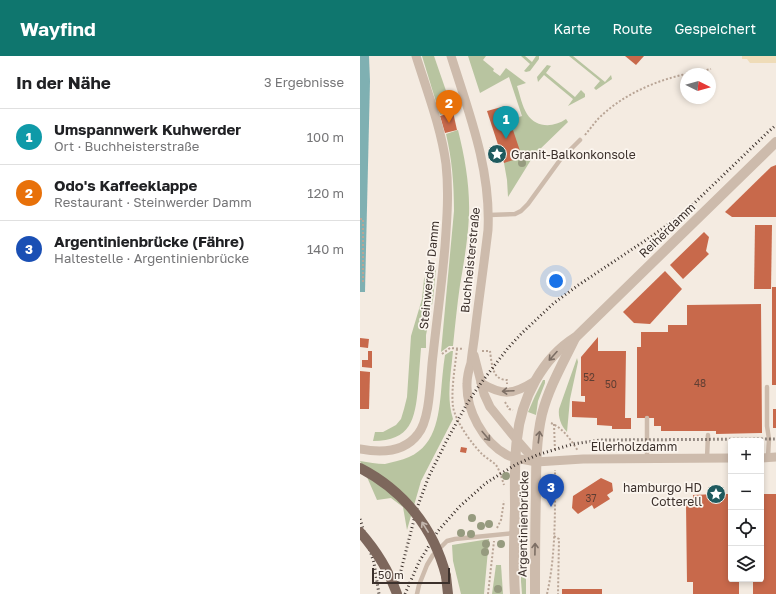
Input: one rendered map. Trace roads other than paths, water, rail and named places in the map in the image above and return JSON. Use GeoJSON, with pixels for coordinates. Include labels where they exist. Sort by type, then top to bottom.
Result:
{"type":"FeatureCollection","features":[{"type":"Feature","properties":{"kind":"main road"},"geometry":{"type":"LineString","coordinates":[[360,468],[379,478],[396,492],[419,518],[439,553],[446,576],[448,594]]}},
{"type":"Feature","properties":{"kind":"main road"},"geometry":{"type":"LineString","coordinates":[[360,532],[376,552],[388,571],[397,594]]}},
{"type":"Feature","properties":{"kind":"street","name":"Steinwerder Damm"},"geometry":{"type":"LineString","coordinates":[[360,449],[374,452],[386,452],[408,444],[422,428],[427,414],[447,228],[448,188],[446,164],[440,135],[416,56]]}},
{"type":"Feature","properties":{"kind":"street","name":"Buchheisterstraße"},"geometry":{"type":"LineString","coordinates":[[451,56],[482,155],[487,186],[489,215],[473,350],[467,383],[468,402],[480,428],[486,437],[500,450],[515,458],[537,458]]}},
{"type":"Feature","properties":{"kind":"street","name":"Reiherdamm"},"geometry":{"type":"LineString","coordinates":[[515,458],[516,439],[523,408],[535,381],[548,362],[776,142]]}},
{"type":"Feature","properties":{"kind":"street","name":"Reiherdamm"},"geometry":{"type":"LineString","coordinates":[[537,458],[540,429],[546,401],[553,382],[576,336]]}},
{"type":"Feature","properties":{"kind":"street","name":"Buchheisterstraße"},"geometry":{"type":"LineString","coordinates":[[473,350],[484,394],[494,413],[516,439],[537,458]]}},
{"type":"Feature","properties":{"kind":"street"},"geometry":{"type":"LineString","coordinates":[[481,383],[496,390],[512,392],[535,381]]}},
{"type":"Feature","properties":{"kind":"street","name":"Argentinienbrücke"},"geometry":{"type":"LineString","coordinates":[[515,458],[515,594]]}},
{"type":"Feature","properties":{"kind":"street","name":"Ellerholzdamm"},"geometry":{"type":"LineString","coordinates":[[537,458],[555,460],[728,458]]}},
{"type":"Feature","properties":{"kind":"street","name":"Argentinienbrücke"},"geometry":{"type":"LineString","coordinates":[[535,594],[537,458]]}},
{"type":"Feature","properties":{"kind":"lane"},"geometry":{"type":"LineString","coordinates":[[489,215],[515,214],[521,211],[528,204],[560,160],[580,140]]}},
{"type":"Feature","properties":{"kind":"lane"},"geometry":{"type":"LineString","coordinates":[[767,387],[767,426],[769,439],[768,457]]}},
{"type":"Feature","properties":{"kind":"lane"},"geometry":{"type":"LineString","coordinates":[[646,458],[647,418]]}},
{"type":"Feature","properties":{"kind":"lane"},"geometry":{"type":"LineString","coordinates":[[708,436],[708,458]]}},
{"type":"Feature","properties":{"kind":"lane"},"geometry":{"type":"LineString","coordinates":[[417,594],[427,565],[433,555],[447,541],[514,533]]}},
{"type":"Feature","properties":{"kind":"water"},"geometry":{"type":"Polygon","coordinates":[[[360,56],[369,56],[370,81],[365,292],[360,292],[360,56]]]}},
{"type":"Feature","properties":{"kind":"railway"},"geometry":{"type":"LineString","coordinates":[[395,594],[417,508],[429,476],[468,402],[508,348],[554,303],[684,213],[776,125]]}},
{"type":"Feature","properties":{"kind":"railway"},"geometry":{"type":"LineString","coordinates":[[405,594],[419,562],[438,531],[459,507],[486,483],[515,465],[537,455],[573,444],[601,440],[776,439]]}},
{"type":"Feature","properties":{"kind":"railway"},"geometry":{"type":"LineString","coordinates":[[360,519],[374,563],[379,594]]}},
{"type":"Feature","properties":{"kind":"place","name":"Odo's Kaffeeklappe"},"geometry":{"type":"Point","coordinates":[449,123]}},
{"type":"Feature","properties":{"kind":"place","name":"Umspannwerk Kuhwerder"},"geometry":{"type":"Point","coordinates":[506,139]}},
{"type":"Feature","properties":{"kind":"place","name":"Granit-Balkonkonsole"},"geometry":{"type":"Point","coordinates":[497,154]}},
{"type":"Feature","properties":{"kind":"place","name":"hamburgo HD Cotterell"},"geometry":{"type":"Point","coordinates":[716,494]}},
{"type":"Feature","properties":{"kind":"place","name":"Argentinienbrücke (Fähre)"},"geometry":{"type":"Point","coordinates":[551,507]}}]}
